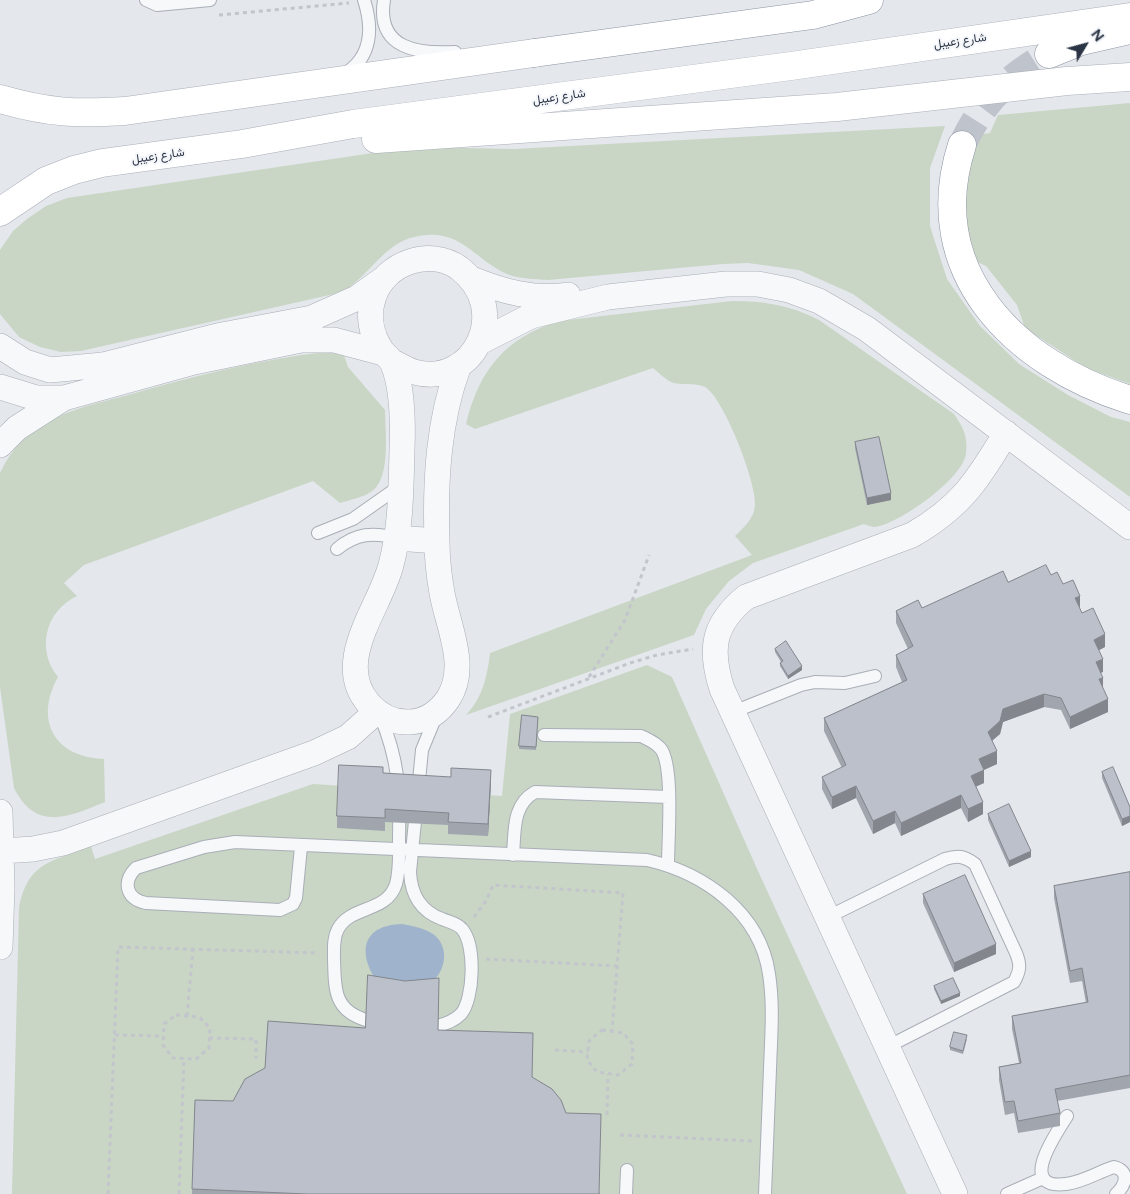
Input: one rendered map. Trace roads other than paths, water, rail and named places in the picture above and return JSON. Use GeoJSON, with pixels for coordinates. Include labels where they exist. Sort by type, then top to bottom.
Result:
{"type":"FeatureCollection","features":[{"type":"Feature","properties":{"kind":"main road"},"geometry":{"type":"LineString","coordinates":[[0,100],[37,110],[82,114],[125,111],[813,15],[869,0]]}},
{"type":"Feature","properties":{"kind":"main road","name":"شارع زعيبل"},"geometry":{"type":"LineString","coordinates":[[0,212],[46,181],[74,170],[102,163],[242,144],[353,124],[781,67],[1130,17]]}},
{"type":"Feature","properties":{"kind":"main road"},"geometry":{"type":"LineString","coordinates":[[1049,54],[1081,42],[1130,30]]}},
{"type":"Feature","properties":{"kind":"main road"},"geometry":{"type":"LineString","coordinates":[[242,144],[318,144],[474,131],[689,119],[837,108],[1067,81],[1130,77]]}},
{"type":"Feature","properties":{"kind":"main road"},"geometry":{"type":"LineString","coordinates":[[962,145],[956,163],[950,202],[955,240],[960,258],[977,293],[1002,324],[1020,340],[1061,369],[1084,381],[1130,400]]}},
{"type":"Feature","properties":{"kind":"street"},"geometry":{"type":"LineString","coordinates":[[0,346],[25,362],[50,370],[104,366],[217,336],[312,318],[357,298],[399,266],[418,259],[438,259],[456,266],[472,279],[481,293],[485,309],[485,326],[480,342],[471,355],[459,365],[437,373],[414,372],[388,357],[334,340],[301,340],[194,362],[64,398],[36,398],[0,387]]}},
{"type":"Feature","properties":{"kind":"street"},"geometry":{"type":"LineString","coordinates":[[384,278],[374,296],[370,315],[373,335],[388,357],[403,419],[397,538],[388,575],[359,642],[355,661],[363,698],[378,714],[392,720],[411,722],[429,717],[439,710],[455,686],[458,670],[456,652],[442,593],[437,541],[440,440],[448,398],[459,365]]}},
{"type":"Feature","properties":{"kind":"street"},"geometry":{"type":"LineString","coordinates":[[472,279],[508,292],[527,296],[546,297],[587,294],[608,297]]}},
{"type":"Feature","properties":{"kind":"street"},"geometry":{"type":"LineString","coordinates":[[480,342],[531,316],[608,297],[726,284],[758,284],[789,290],[819,301],[860,324],[1130,528]]}},
{"type":"Feature","properties":{"kind":"street"},"geometry":{"type":"LineString","coordinates":[[0,445],[17,428],[64,398]]}},
{"type":"Feature","properties":{"kind":"street"},"geometry":{"type":"LineString","coordinates":[[955,1194],[733,712],[716,668],[714,648],[719,628],[730,610],[746,597],[912,534],[932,523],[968,492],[1006,433]]}},
{"type":"Feature","properties":{"kind":"street"},"geometry":{"type":"LineString","coordinates":[[397,538],[437,541]]}},
{"type":"Feature","properties":{"kind":"street"},"geometry":{"type":"LineString","coordinates":[[2,851],[33,849],[63,843],[314,754],[348,737],[378,714]]}},
{"type":"Feature","properties":{"kind":"street"},"geometry":{"type":"LineString","coordinates":[[0,812],[2,851],[0,947]]}},
{"type":"Feature","properties":{"kind":"lane"},"geometry":{"type":"LineString","coordinates":[[146,0],[157,5],[210,0]]}},
{"type":"Feature","properties":{"kind":"lane"},"geometry":{"type":"LineString","coordinates":[[327,84],[355,67],[364,57],[368,45],[369,31],[364,0]]}},
{"type":"Feature","properties":{"kind":"lane"},"geometry":{"type":"LineString","coordinates":[[384,0],[383,9],[388,29],[396,40],[407,48],[420,52],[434,53],[490,51],[534,54]]}},
{"type":"Feature","properties":{"kind":"lane"},"geometry":{"type":"LineString","coordinates":[[318,533],[353,519],[400,486]]}},
{"type":"Feature","properties":{"kind":"lane"},"geometry":{"type":"LineString","coordinates":[[337,550],[347,541],[371,533],[397,538]]}},
{"type":"Feature","properties":{"kind":"lane"},"geometry":{"type":"LineString","coordinates":[[733,712],[801,684],[823,681],[853,682],[875,676]]}},
{"type":"Feature","properties":{"kind":"lane"},"geometry":{"type":"LineString","coordinates":[[437,1026],[449,1022],[461,1014],[468,1002],[471,988],[471,958],[468,938],[457,925],[430,914],[414,895],[410,872],[422,750],[439,710]]}},
{"type":"Feature","properties":{"kind":"lane"},"geometry":{"type":"LineString","coordinates":[[366,1020],[355,1017],[345,1009],[338,999],[335,987],[334,941],[337,929],[345,920],[382,904],[391,896],[398,873],[400,790],[398,770],[378,714]]}},
{"type":"Feature","properties":{"kind":"lane"},"geometry":{"type":"LineString","coordinates":[[544,734],[642,736],[652,741],[662,750],[666,762],[668,797],[668,865]]}},
{"type":"Feature","properties":{"kind":"lane"},"geometry":{"type":"LineString","coordinates":[[398,770],[420,770]]}},
{"type":"Feature","properties":{"kind":"lane"},"geometry":{"type":"LineString","coordinates":[[513,856],[519,807],[525,798],[535,792],[668,797]]}},
{"type":"Feature","properties":{"kind":"lane"},"geometry":{"type":"LineString","coordinates":[[302,847],[296,898],[293,904],[280,910],[146,903],[136,901],[129,894],[126,885],[129,875],[136,868],[219,844],[250,842],[302,847],[647,860],[668,865],[697,876],[722,894],[744,917],[760,943],[769,972],[772,1004],[765,1194]]}},
{"type":"Feature","properties":{"kind":"lane"},"geometry":{"type":"LineString","coordinates":[[828,917],[956,856],[966,857],[975,864],[1008,935],[1020,963],[1019,973],[1014,982],[888,1047]]}},
{"type":"Feature","properties":{"kind":"lane"},"geometry":{"type":"LineString","coordinates":[[1067,1116],[1042,1161],[1041,1173],[1043,1178],[1048,1182],[1066,1184],[1114,1167],[1120,1168],[1127,1179],[1125,1185],[1116,1194]]}},
{"type":"Feature","properties":{"kind":"lane"},"geometry":{"type":"LineString","coordinates":[[626,1194],[627,1170]]}},
{"type":"Feature","properties":{"kind":"lane"},"geometry":{"type":"LineString","coordinates":[[1007,1194],[1043,1178]]}},
{"type":"Feature","properties":{"kind":"water"},"geometry":{"type":"Polygon","coordinates":[[[402,924],[418,927],[430,932],[442,945],[444,952],[443,966],[436,978],[431,982],[378,983],[371,972],[366,952],[367,943],[371,935],[388,926],[402,924]]]}},
{"type":"Feature","properties":{"kind":"tunnel"},"geometry":{"type":"LineString","coordinates":[[962,145],[970,129],[998,92],[1021,72],[1049,54]]}}]}
